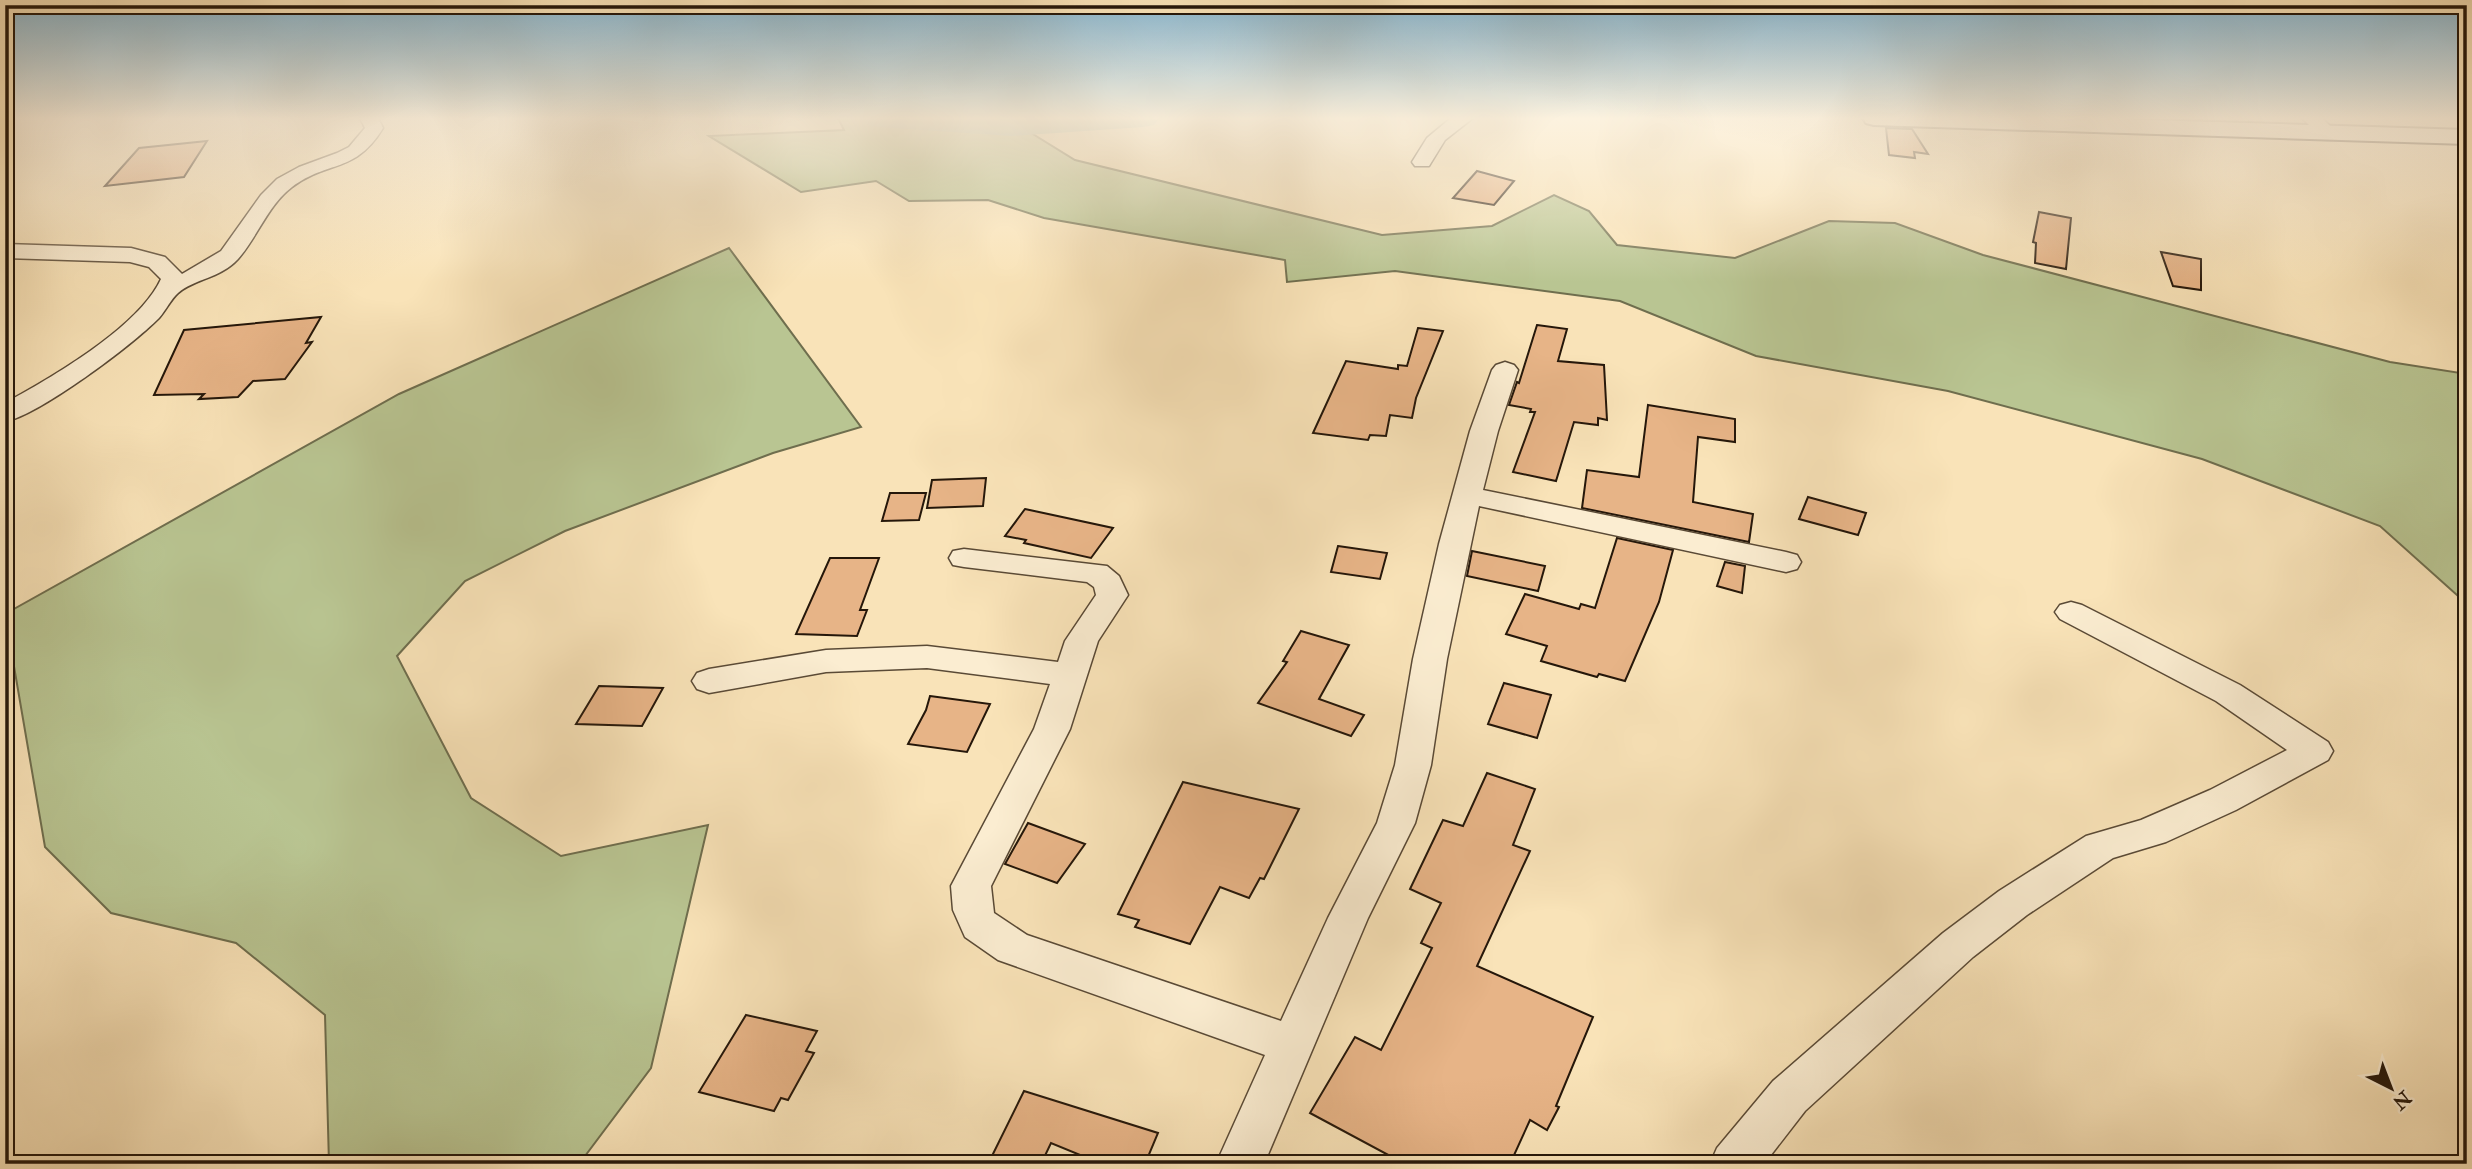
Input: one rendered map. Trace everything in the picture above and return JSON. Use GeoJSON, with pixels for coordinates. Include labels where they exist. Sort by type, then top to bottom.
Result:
{"type":"FeatureCollection","features":[{"type":"Feature","properties":{"kind":"street"},"geometry":{"type":"LineString","coordinates":[[5,414],[79,370],[127,333],[172,287],[227,257],[264,205],[285,181],[307,173]]}},
{"type":"Feature","properties":{"kind":"street"},"geometry":{"type":"LineString","coordinates":[[5,251],[131,255],[157,262],[173,278],[172,287]]}},
{"type":"Feature","properties":{"kind":"street"},"geometry":{"type":"LineString","coordinates":[[1240,1164],[1348,918],[1396,823],[1413,765],[1430,659],[1454,544],[1505,370]]}},
{"type":"Feature","properties":{"kind":"street"},"geometry":{"type":"LineString","coordinates":[[1467,495],[1786,562]]}},
{"type":"Feature","properties":{"kind":"street"},"geometry":{"type":"LineString","coordinates":[[964,558],[1096,573],[1108,583],[1112,595],[1082,641],[1052,729],[971,886],[971,914],[983,929],[1013,948],[1294,1045]]}},
{"type":"Feature","properties":{"kind":"street"},"geometry":{"type":"LineString","coordinates":[[1734,1164],[1789,1096],[1958,945],[2013,903],[2100,847],[2152,832],[2223,800],[2315,751],[2228,693],[2071,612]]}},
{"type":"Feature","properties":{"kind":"street"},"geometry":{"type":"LineString","coordinates":[[709,681],[826,661],[927,657],[1071,675]]}},
{"type":"Feature","properties":{"kind":"green space"},"geometry":{"type":"Polygon","coordinates":[[[769,173],[1126,173],[1382,235],[1492,226],[1554,195],[1589,211],[1617,245],[1735,258],[1829,221],[1895,223],[1983,255],[2390,362],[2467,374],[2467,604],[2380,526],[2202,459],[1948,391],[1756,356],[1620,301],[1395,271],[1287,282],[1285,260],[1044,218],[988,200],[909,201],[876,181],[801,192],[769,173]]]}},
{"type":"Feature","properties":{"kind":"green space"},"geometry":{"type":"Polygon","coordinates":[[[729,248],[861,427],[773,453],[565,531],[465,581],[397,656],[471,798],[561,856],[708,825],[651,1068],[579,1164],[329,1164],[325,1015],[236,943],[111,913],[45,847],[5,614],[399,394],[729,248]]]}},
{"type":"Feature","properties":{"kind":"building"},"geometry":{"type":"Polygon","coordinates":[[[117,173],[187,173],[184,177],[105,186],[117,173]]]}},
{"type":"Feature","properties":{"kind":"building"},"geometry":{"type":"Polygon","coordinates":[[[1476,173],[1514,181],[1494,205],[1453,198],[1476,173]]]}},
{"type":"Feature","properties":{"kind":"building"},"geometry":{"type":"Polygon","coordinates":[[[2039,212],[2071,218],[2066,269],[2035,263],[2036,243],[2033,242],[2039,212]]]}},
{"type":"Feature","properties":{"kind":"building"},"geometry":{"type":"Polygon","coordinates":[[[2161,252],[2201,259],[2201,290],[2173,286],[2161,252]]]}},
{"type":"Feature","properties":{"kind":"building"},"geometry":{"type":"Polygon","coordinates":[[[321,317],[306,343],[312,342],[285,379],[253,381],[238,397],[199,399],[204,394],[154,395],[184,330],[321,317]]]}},
{"type":"Feature","properties":{"kind":"building"},"geometry":{"type":"Polygon","coordinates":[[[1537,325],[1567,329],[1558,361],[1604,365],[1607,420],[1598,418],[1598,425],[1574,422],[1556,481],[1513,472],[1535,412],[1509,405],[1517,382],[1519,383],[1537,325]]]}},
{"type":"Feature","properties":{"kind":"building"},"geometry":{"type":"Polygon","coordinates":[[[1418,328],[1443,331],[1416,398],[1412,418],[1390,415],[1386,436],[1370,435],[1368,440],[1313,433],[1346,361],[1398,369],[1398,365],[1407,366],[1418,328]]]}},
{"type":"Feature","properties":{"kind":"building"},"geometry":{"type":"Polygon","coordinates":[[[1648,405],[1735,419],[1735,442],[1698,437],[1693,502],[1753,514],[1749,542],[1582,508],[1587,470],[1639,477],[1648,405]]]}},
{"type":"Feature","properties":{"kind":"building"},"geometry":{"type":"Polygon","coordinates":[[[986,478],[983,506],[927,508],[932,480],[986,478]]]}},
{"type":"Feature","properties":{"kind":"building"},"geometry":{"type":"Polygon","coordinates":[[[890,493],[926,493],[919,520],[882,521],[890,493]]]}},
{"type":"Feature","properties":{"kind":"building"},"geometry":{"type":"Polygon","coordinates":[[[1808,497],[1866,513],[1858,535],[1799,519],[1808,497]]]}},
{"type":"Feature","properties":{"kind":"building"},"geometry":{"type":"Polygon","coordinates":[[[1025,509],[1113,528],[1091,558],[1005,536],[1025,509]]]}},
{"type":"Feature","properties":{"kind":"building"},"geometry":{"type":"Polygon","coordinates":[[[1617,538],[1673,550],[1659,602],[1625,681],[1599,674],[1597,677],[1541,661],[1547,646],[1506,634],[1525,594],[1579,609],[1581,604],[1595,608],[1617,538]]]}},
{"type":"Feature","properties":{"kind":"building"},"geometry":{"type":"Polygon","coordinates":[[[1338,546],[1387,553],[1380,579],[1331,572],[1338,546]]]}},
{"type":"Feature","properties":{"kind":"building"},"geometry":{"type":"Polygon","coordinates":[[[1472,551],[1545,566],[1538,591],[1467,576],[1472,551]]]}},
{"type":"Feature","properties":{"kind":"building"},"geometry":{"type":"Polygon","coordinates":[[[830,558],[879,558],[860,610],[867,610],[857,636],[796,634],[830,558]]]}},
{"type":"Feature","properties":{"kind":"building"},"geometry":{"type":"Polygon","coordinates":[[[1725,562],[1745,566],[1742,593],[1717,586],[1725,562]]]}},
{"type":"Feature","properties":{"kind":"building"},"geometry":{"type":"Polygon","coordinates":[[[1301,631],[1349,645],[1319,699],[1364,715],[1351,736],[1258,703],[1287,662],[1283,661],[1301,631]]]}},
{"type":"Feature","properties":{"kind":"building"},"geometry":{"type":"Polygon","coordinates":[[[1504,683],[1551,695],[1537,738],[1488,724],[1504,683]]]}},
{"type":"Feature","properties":{"kind":"building"},"geometry":{"type":"Polygon","coordinates":[[[599,686],[663,688],[642,726],[576,724],[599,686]]]}},
{"type":"Feature","properties":{"kind":"building"},"geometry":{"type":"Polygon","coordinates":[[[930,696],[990,704],[967,752],[908,744],[926,710],[930,696]]]}},
{"type":"Feature","properties":{"kind":"building"},"geometry":{"type":"Polygon","coordinates":[[[1487,773],[1535,789],[1513,845],[1530,851],[1477,966],[1593,1017],[1556,1106],[1559,1107],[1547,1130],[1530,1120],[1510,1164],[1405,1164],[1310,1113],[1355,1037],[1381,1050],[1432,948],[1421,943],[1441,903],[1410,889],[1443,820],[1463,826],[1487,773]]]}},
{"type":"Feature","properties":{"kind":"building"},"geometry":{"type":"Polygon","coordinates":[[[1183,782],[1299,809],[1264,879],[1260,878],[1249,898],[1220,887],[1190,944],[1135,927],[1139,920],[1118,914],[1183,782]]]}},
{"type":"Feature","properties":{"kind":"building"},"geometry":{"type":"Polygon","coordinates":[[[1028,823],[1085,844],[1057,883],[1005,864],[1028,823]]]}},
{"type":"Feature","properties":{"kind":"building"},"geometry":{"type":"Polygon","coordinates":[[[746,1015],[817,1031],[806,1051],[814,1053],[788,1100],[781,1098],[774,1111],[699,1092],[746,1015]]]}},
{"type":"Feature","properties":{"kind":"building"},"geometry":{"type":"Polygon","coordinates":[[[1024,1091],[1158,1133],[1145,1164],[1102,1164],[1051,1143],[1041,1164],[988,1164],[1024,1091]]]}}]}
